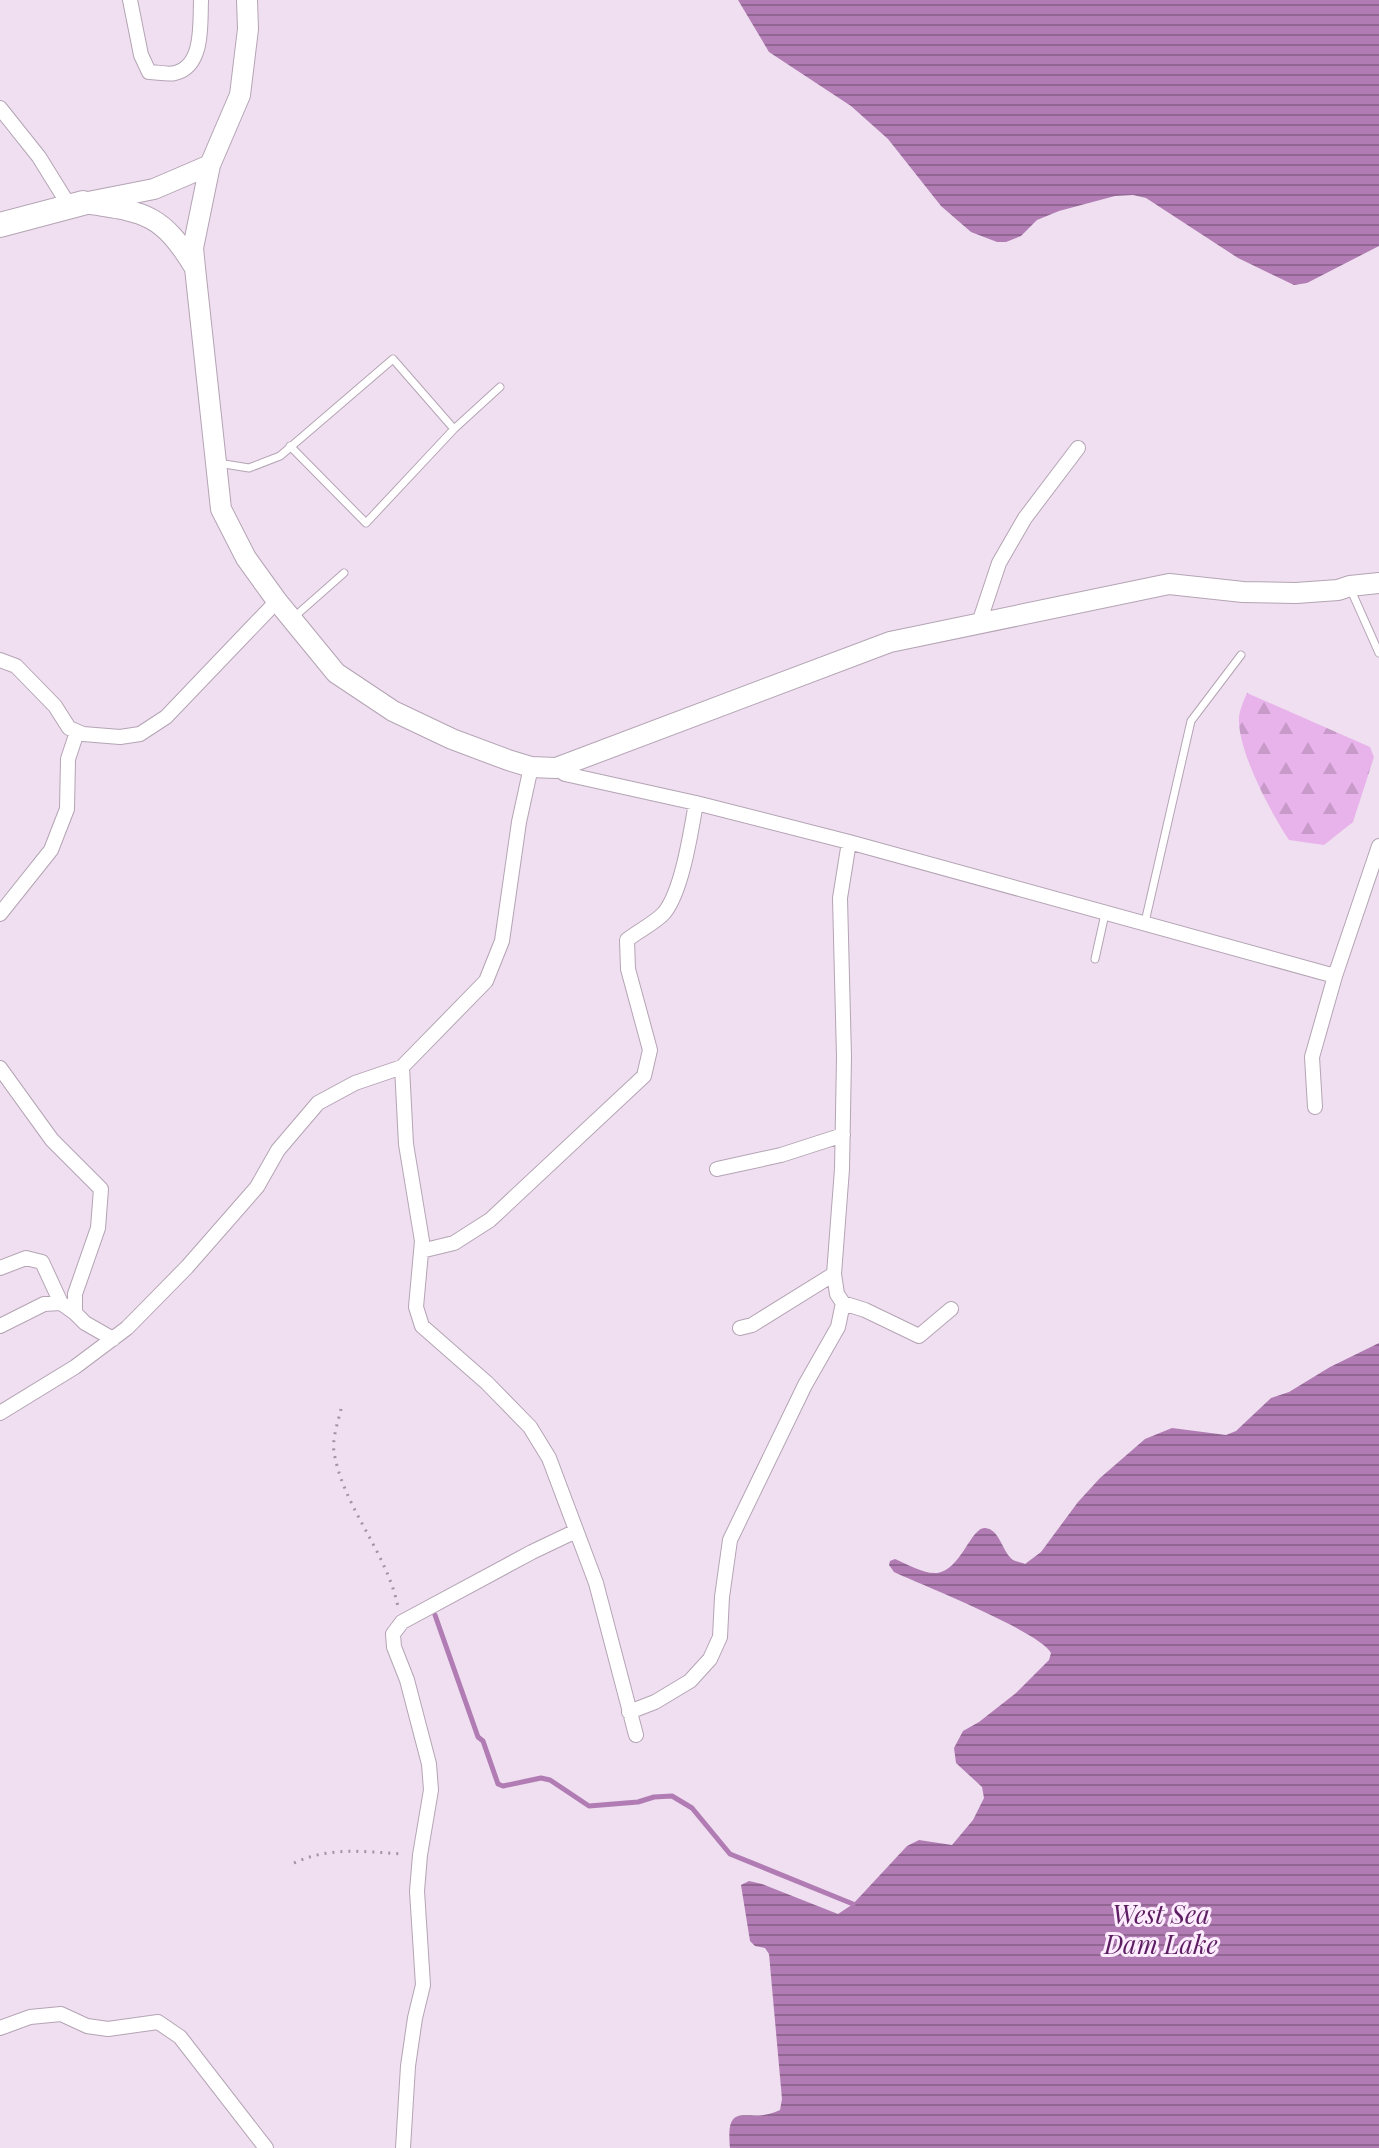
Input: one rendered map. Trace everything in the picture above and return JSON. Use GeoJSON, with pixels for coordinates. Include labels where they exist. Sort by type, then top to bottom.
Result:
{"type":"FeatureCollection","features":[{"type":"Feature","properties":{"kind":"main road"},"geometry":{"type":"LineString","coordinates":[[0,225],[77,205]]}},
{"type":"Feature","properties":{"kind":"street"},"geometry":{"type":"LineString","coordinates":[[130,0],[141,55],[149,72],[174,74],[190,65],[199,45],[201,0]]}},
{"type":"Feature","properties":{"kind":"street"},"geometry":{"type":"LineString","coordinates":[[247,0],[248,29],[240,95],[210,165],[193,248],[221,509],[246,558],[336,673],[393,711],[452,739],[531,767],[556,768],[890,642],[1169,584],[1243,592],[1296,593],[1379,583]]}},
{"type":"Feature","properties":{"kind":"street"},"geometry":{"type":"LineString","coordinates":[[0,108],[77,205],[137,211],[160,224],[180,244],[195,268]]}},
{"type":"Feature","properties":{"kind":"street"},"geometry":{"type":"LineString","coordinates":[[77,205],[154,189],[210,165]]}},
{"type":"Feature","properties":{"kind":"street"},"geometry":{"type":"LineString","coordinates":[[979,623],[999,563],[1025,518],[1078,448]]}},
{"type":"Feature","properties":{"kind":"street"},"geometry":{"type":"LineString","coordinates":[[0,660],[16,666],[55,706],[69,728],[77,732],[120,737],[140,734],[166,717],[277,601]]}},
{"type":"Feature","properties":{"kind":"street"},"geometry":{"type":"LineString","coordinates":[[0,914],[51,850],[67,809],[68,759],[77,732]]}},
{"type":"Feature","properties":{"kind":"street"},"geometry":{"type":"LineString","coordinates":[[0,1413],[75,1367],[127,1328],[187,1267],[257,1187],[278,1150],[318,1103],[355,1083],[402,1067],[486,981],[502,941],[519,822],[531,767]]}},
{"type":"Feature","properties":{"kind":"street"},"geometry":{"type":"LineString","coordinates":[[556,768],[565,774],[849,842],[1335,976]]}},
{"type":"Feature","properties":{"kind":"street"},"geometry":{"type":"LineString","coordinates":[[421,1251],[454,1243],[490,1220],[644,1076],[650,1050],[628,969],[627,940],[664,913],[680,879],[696,803]]}},
{"type":"Feature","properties":{"kind":"street"},"geometry":{"type":"LineString","coordinates":[[849,842],[840,898],[844,1057],[843,1135],[834,1274],[837,1294],[843,1303],[919,1336],[951,1309]]}},
{"type":"Feature","properties":{"kind":"street"},"geometry":{"type":"LineString","coordinates":[[1315,1107],[1312,1057],[1335,976],[1379,846]]}},
{"type":"Feature","properties":{"kind":"street"},"geometry":{"type":"LineString","coordinates":[[402,1067],[406,1144],[422,1241],[416,1307],[422,1326],[487,1383],[530,1427],[549,1458],[596,1583],[636,1735]]}},
{"type":"Feature","properties":{"kind":"street"},"geometry":{"type":"LineString","coordinates":[[0,1068],[52,1140],[101,1189],[98,1228],[75,1294],[75,1313]]}},
{"type":"Feature","properties":{"kind":"street"},"geometry":{"type":"LineString","coordinates":[[717,1169],[781,1155],[843,1135]]}},
{"type":"Feature","properties":{"kind":"street"},"geometry":{"type":"LineString","coordinates":[[0,1268],[26,1258],[42,1262],[61,1303],[85,1323],[113,1339]]}},
{"type":"Feature","properties":{"kind":"street"},"geometry":{"type":"LineString","coordinates":[[740,1328],[752,1325],[834,1274]]}},
{"type":"Feature","properties":{"kind":"street"},"geometry":{"type":"LineString","coordinates":[[0,1326],[44,1304],[61,1303]]}},
{"type":"Feature","properties":{"kind":"street"},"geometry":{"type":"LineString","coordinates":[[629,1712],[655,1702],[690,1681],[710,1659],[720,1637],[730,1540],[805,1385],[838,1327],[843,1303]]}},
{"type":"Feature","properties":{"kind":"street"},"geometry":{"type":"LineString","coordinates":[[403,2148],[408,2066],[423,1985],[417,1904],[420,1855],[431,1790],[429,1764],[407,1680],[394,1647],[393,1634],[402,1622],[576,1531]]}},
{"type":"Feature","properties":{"kind":"street"},"geometry":{"type":"LineString","coordinates":[[0,2028],[30,2017],[61,2014],[87,2026],[108,2029],[158,2022],[180,2037],[266,2148]]}},
{"type":"Feature","properties":{"kind":"lane"},"geometry":{"type":"LineString","coordinates":[[216,462],[249,468],[280,456],[393,359],[454,429]]}},
{"type":"Feature","properties":{"kind":"lane"},"geometry":{"type":"LineString","coordinates":[[290,446],[366,523],[454,429],[500,387]]}},
{"type":"Feature","properties":{"kind":"lane"},"geometry":{"type":"LineString","coordinates":[[292,619],[344,573]]}},
{"type":"Feature","properties":{"kind":"lane"},"geometry":{"type":"LineString","coordinates":[[1350,586],[1379,653]]}},
{"type":"Feature","properties":{"kind":"lane"},"geometry":{"type":"LineString","coordinates":[[1145,922],[1191,721],[1241,655]]}},
{"type":"Feature","properties":{"kind":"lane"},"geometry":{"type":"LineString","coordinates":[[1095,959],[1106,912]]}},
{"type":"Feature","properties":{"kind":"path"},"geometry":{"type":"LineString","coordinates":[[341,1409],[333,1449],[344,1485],[393,1582],[402,1622]]}},
{"type":"Feature","properties":{"kind":"path"},"geometry":{"type":"LineString","coordinates":[[294,1863],[315,1853],[344,1850],[420,1855]]}},
{"type":"Feature","properties":{"kind":"green space"},"geometry":{"type":"Polygon","coordinates":[[[1247,693],[1370,747],[1374,757],[1353,822],[1324,845],[1289,840],[1273,814],[1243,746],[1240,714],[1247,693]]]}},
{"type":"Feature","properties":{"kind":"water"},"geometry":{"type":"Polygon","coordinates":[[[738,0],[1379,0],[1379,246],[1307,283],[1294,285],[1238,258],[1146,198],[1133,195],[1115,196],[1059,211],[1037,220],[1021,236],[997,242],[971,232],[941,206],[888,139],[851,106],[769,52],[738,0]]]}},
{"type":"Feature","properties":{"kind":"water","name":"West Sea Dam Lake"},"geometry":{"type":"Polygon","coordinates":[[[1379,1343],[1379,2148],[730,2148],[729,2132],[735,2117],[780,2110],[782,2099],[769,1954],[765,1948],[755,1946],[750,1941],[741,1885],[749,1881],[762,1884],[838,1914],[853,1904],[907,1846],[919,1840],[952,1845],[973,1820],[984,1798],[982,1787],[956,1763],[954,1748],[963,1731],[1016,1693],[1049,1660],[1051,1653],[1026,1633],[894,1572],[890,1561],[895,1559],[937,1573],[953,1565],[975,1534],[985,1528],[998,1536],[1013,1560],[1025,1564],[1041,1552],[1100,1478],[1145,1439],[1172,1428],[1226,1435],[1236,1431],[1271,1398],[1289,1392],[1379,1343]]]}},
{"type":"Feature","properties":{"kind":"waterway"},"geometry":{"type":"LineString","coordinates":[[435,1615],[498,1784],[503,1786],[541,1778],[550,1780],[589,1806],[672,1796],[692,1808],[730,1854],[853,1904]]}}]}
